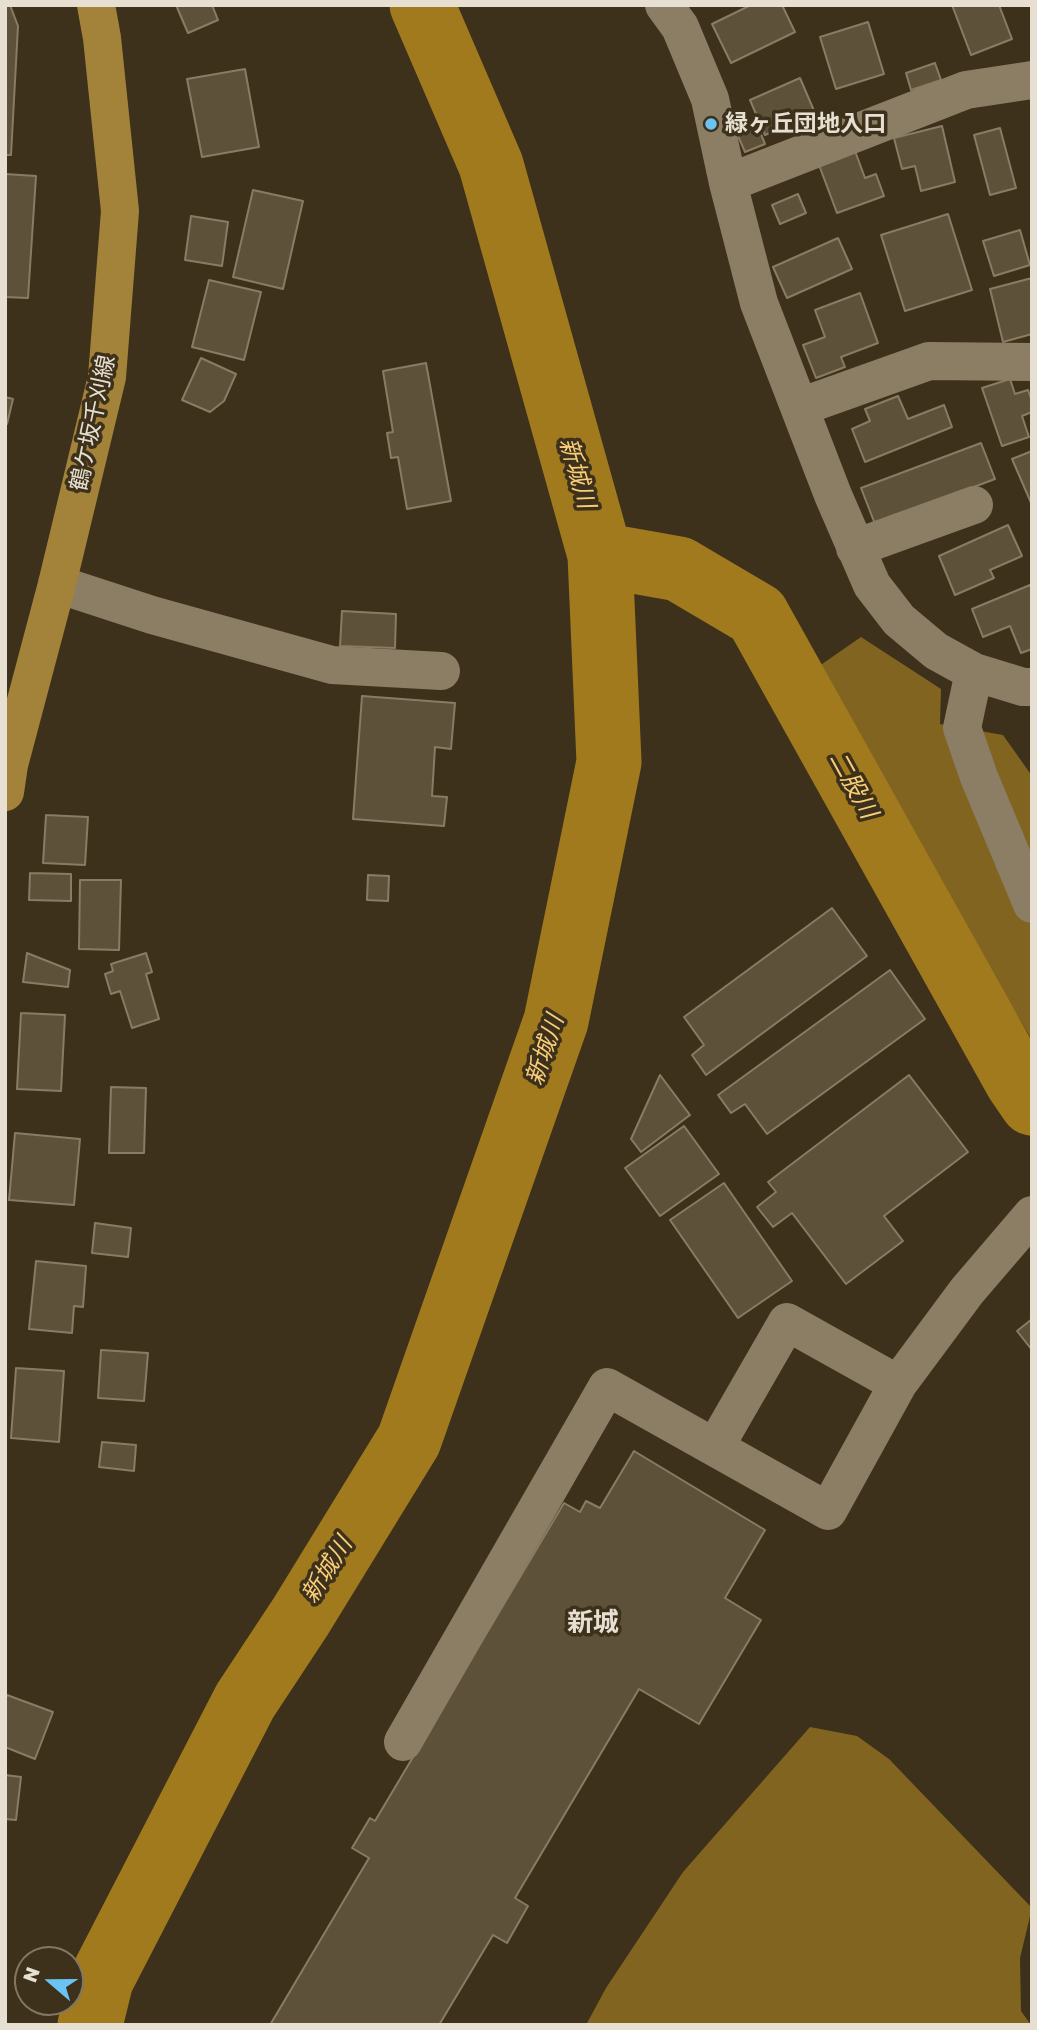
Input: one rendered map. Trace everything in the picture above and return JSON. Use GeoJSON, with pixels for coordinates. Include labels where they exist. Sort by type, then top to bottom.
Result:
{"type":"FeatureCollection","features":[{"type":"Feature","properties":{"kind":"main road","name":"鶴ケ坂千刈線"},"geometry":{"type":"LineString","coordinates":[[5,792],[9,765],[73,589],[107,377],[120,211],[102,38],[96,5]]}},
{"type":"Feature","properties":{"kind":"street"},"geometry":{"type":"LineString","coordinates":[[664,5],[680,27],[709,99],[759,303],[872,586],[899,620],[936,651],[974,672],[1023,687],[1032,687]]}},
{"type":"Feature","properties":{"kind":"street"},"geometry":{"type":"LineString","coordinates":[[728,183],[966,90],[1032,80]]}},
{"type":"Feature","properties":{"kind":"street"},"geometry":{"type":"LineString","coordinates":[[800,407],[929,361],[1032,362]]}},
{"type":"Feature","properties":{"kind":"street"},"geometry":{"type":"LineString","coordinates":[[855,548],[974,505]]}},
{"type":"Feature","properties":{"kind":"street"},"geometry":{"type":"LineString","coordinates":[[73,589],[152,615],[332,666],[441,671]]}},
{"type":"Feature","properties":{"kind":"street"},"geometry":{"type":"LineString","coordinates":[[974,672],[962,729],[979,778],[1032,904]]}},
{"type":"Feature","properties":{"kind":"street"},"geometry":{"type":"LineString","coordinates":[[403,1742],[607,1387],[828,1511],[898,1384],[967,1291],[1032,1215]]}},
{"type":"Feature","properties":{"kind":"street"},"geometry":{"type":"LineString","coordinates":[[715,1447],[787,1322],[898,1384]]}},
{"type":"Feature","properties":{"kind":"shaded area"},"geometry":{"type":"Polygon","coordinates":[[[861,637],[941,689],[940,724],[1003,735],[1032,776],[1032,1040],[812,671],[861,637]]]}},
{"type":"Feature","properties":{"kind":"shaded area"},"geometry":{"type":"Polygon","coordinates":[[[810,1727],[857,1736],[889,1759],[1032,1908],[1020,1958],[1021,2011],[1031,2025],[586,2025],[606,1988],[683,1872],[810,1727]]]}},
{"type":"Feature","properties":{"kind":"building"},"geometry":{"type":"Polygon","coordinates":[[[5,5],[10,5],[18,26],[11,155],[5,155],[5,5]]]}},
{"type":"Feature","properties":{"kind":"building"},"geometry":{"type":"Polygon","coordinates":[[[176,5],[212,5],[218,20],[188,33],[176,5]]]}},
{"type":"Feature","properties":{"kind":"building"},"geometry":{"type":"Polygon","coordinates":[[[751,5],[782,5],[795,32],[731,63],[712,24],[751,5]]]}},
{"type":"Feature","properties":{"kind":"building"},"geometry":{"type":"Polygon","coordinates":[[[952,5],[999,5],[1012,39],[971,55],[952,5]]]}},
{"type":"Feature","properties":{"kind":"building"},"geometry":{"type":"Polygon","coordinates":[[[868,22],[884,74],[836,89],[820,37],[868,22]]]}},
{"type":"Feature","properties":{"kind":"building"},"geometry":{"type":"Polygon","coordinates":[[[935,63],[941,80],[911,90],[906,73],[935,63]]]}},
{"type":"Feature","properties":{"kind":"building"},"geometry":{"type":"Polygon","coordinates":[[[245,69],[259,147],[202,157],[187,79],[245,69]]]}},
{"type":"Feature","properties":{"kind":"building"},"geometry":{"type":"Polygon","coordinates":[[[800,78],[815,113],[765,135],[750,100],[800,78]]]}},
{"type":"Feature","properties":{"kind":"building"},"geometry":{"type":"Polygon","coordinates":[[[942,126],[955,182],[921,191],[915,166],[902,169],[894,138],[942,126]]]}},
{"type":"Feature","properties":{"kind":"building"},"geometry":{"type":"Polygon","coordinates":[[[758,127],[765,144],[745,152],[738,136],[758,127]]]}},
{"type":"Feature","properties":{"kind":"building"},"geometry":{"type":"Polygon","coordinates":[[[1000,128],[1016,188],[990,195],[974,135],[1000,128]]]}},
{"type":"Feature","properties":{"kind":"building"},"geometry":{"type":"Polygon","coordinates":[[[855,151],[865,178],[876,174],[884,196],[837,213],[819,165],[855,151]]]}},
{"type":"Feature","properties":{"kind":"building"},"geometry":{"type":"Polygon","coordinates":[[[5,174],[36,176],[28,298],[5,297],[5,174]]]}},
{"type":"Feature","properties":{"kind":"building"},"geometry":{"type":"Polygon","coordinates":[[[253,190],[303,201],[283,289],[233,277],[253,190]]]}},
{"type":"Feature","properties":{"kind":"building"},"geometry":{"type":"Polygon","coordinates":[[[798,194],[806,213],[780,224],[772,205],[798,194]]]}},
{"type":"Feature","properties":{"kind":"building"},"geometry":{"type":"Polygon","coordinates":[[[948,214],[972,290],[905,311],[881,235],[948,214]]]}},
{"type":"Feature","properties":{"kind":"building"},"geometry":{"type":"Polygon","coordinates":[[[191,216],[228,222],[222,266],[185,260],[191,216]]]}},
{"type":"Feature","properties":{"kind":"building"},"geometry":{"type":"Polygon","coordinates":[[[1020,230],[1030,265],[994,276],[983,241],[1020,230]]]}},
{"type":"Feature","properties":{"kind":"building"},"geometry":{"type":"Polygon","coordinates":[[[838,238],[852,269],[787,298],[773,267],[838,238]]]}},
{"type":"Feature","properties":{"kind":"building"},"geometry":{"type":"Polygon","coordinates":[[[1032,278],[1032,334],[1003,342],[990,289],[1032,278]]]}},
{"type":"Feature","properties":{"kind":"building"},"geometry":{"type":"Polygon","coordinates":[[[209,280],[261,292],[244,360],[192,347],[209,280]]]}},
{"type":"Feature","properties":{"kind":"building"},"geometry":{"type":"Polygon","coordinates":[[[860,293],[878,343],[841,357],[845,367],[816,378],[803,345],[825,337],[815,310],[860,293]]]}},
{"type":"Feature","properties":{"kind":"building"},"geometry":{"type":"Polygon","coordinates":[[[201,358],[236,374],[224,401],[210,412],[182,400],[201,358]]]}},
{"type":"Feature","properties":{"kind":"building"},"geometry":{"type":"Polygon","coordinates":[[[426,363],[451,501],[407,509],[398,457],[391,458],[387,433],[393,432],[383,371],[426,363]]]}},
{"type":"Feature","properties":{"kind":"building"},"geometry":{"type":"Polygon","coordinates":[[[1010,379],[1015,394],[1028,390],[1032,412],[1022,416],[1029,437],[1002,446],[982,388],[1010,379]]]}},
{"type":"Feature","properties":{"kind":"building"},"geometry":{"type":"Polygon","coordinates":[[[898,396],[908,419],[944,405],[952,427],[865,462],[852,429],[870,421],[865,409],[898,396]]]}},
{"type":"Feature","properties":{"kind":"building"},"geometry":{"type":"Polygon","coordinates":[[[5,397],[13,399],[7,424],[5,423],[5,397]]]}},
{"type":"Feature","properties":{"kind":"building"},"geometry":{"type":"Polygon","coordinates":[[[981,443],[995,479],[875,524],[861,488],[981,443]]]}},
{"type":"Feature","properties":{"kind":"building"},"geometry":{"type":"Polygon","coordinates":[[[1032,451],[1032,505],[1012,459],[1032,451]]]}},
{"type":"Feature","properties":{"kind":"building"},"geometry":{"type":"Polygon","coordinates":[[[1008,525],[1022,556],[990,570],[994,578],[955,595],[939,556],[1008,525]]]}},
{"type":"Feature","properties":{"kind":"building"},"geometry":{"type":"Polygon","coordinates":[[[1030,585],[1032,649],[1021,653],[1010,626],[983,637],[972,609],[1030,585]]]}},
{"type":"Feature","properties":{"kind":"building"},"geometry":{"type":"Polygon","coordinates":[[[342,611],[396,614],[395,648],[340,646],[342,611]]]}},
{"type":"Feature","properties":{"kind":"building"},"geometry":{"type":"Polygon","coordinates":[[[362,696],[455,703],[451,749],[435,747],[432,796],[447,797],[444,826],[353,819],[362,696]]]}},
{"type":"Feature","properties":{"kind":"building"},"geometry":{"type":"Polygon","coordinates":[[[46,815],[88,817],[85,865],[43,863],[46,815]]]}},
{"type":"Feature","properties":{"kind":"building"},"geometry":{"type":"Polygon","coordinates":[[[30,873],[71,874],[71,901],[29,900],[30,873]]]}},
{"type":"Feature","properties":{"kind":"building"},"geometry":{"type":"Polygon","coordinates":[[[368,875],[389,876],[388,901],[367,900],[368,875]]]}},
{"type":"Feature","properties":{"kind":"building"},"geometry":{"type":"Polygon","coordinates":[[[80,880],[121,880],[119,950],[79,949],[80,880]]]}},
{"type":"Feature","properties":{"kind":"building"},"geometry":{"type":"Polygon","coordinates":[[[832,908],[867,956],[706,1075],[692,1055],[704,1045],[684,1017],[832,908]]]}},
{"type":"Feature","properties":{"kind":"building"},"geometry":{"type":"Polygon","coordinates":[[[27,953],[70,970],[68,987],[23,982],[27,953]]]}},
{"type":"Feature","properties":{"kind":"building"},"geometry":{"type":"Polygon","coordinates":[[[146,953],[152,972],[146,974],[159,1019],[132,1028],[120,991],[111,994],[105,974],[113,971],[111,964],[146,953]]]}},
{"type":"Feature","properties":{"kind":"building"},"geometry":{"type":"Polygon","coordinates":[[[890,970],[925,1019],[767,1134],[745,1104],[731,1113],[718,1095],[890,970]]]}},
{"type":"Feature","properties":{"kind":"building"},"geometry":{"type":"Polygon","coordinates":[[[21,1013],[65,1015],[61,1091],[17,1089],[21,1013]]]}},
{"type":"Feature","properties":{"kind":"building"},"geometry":{"type":"Polygon","coordinates":[[[660,1075],[690,1115],[641,1152],[631,1139],[660,1075]]]}},
{"type":"Feature","properties":{"kind":"building"},"geometry":{"type":"Polygon","coordinates":[[[909,1075],[968,1152],[884,1216],[903,1241],[846,1284],[792,1213],[773,1227],[757,1207],[776,1192],[768,1182],[909,1075]]]}},
{"type":"Feature","properties":{"kind":"building"},"geometry":{"type":"Polygon","coordinates":[[[111,1087],[146,1088],[144,1153],[109,1153],[111,1087]]]}},
{"type":"Feature","properties":{"kind":"building"},"geometry":{"type":"Polygon","coordinates":[[[684,1126],[719,1174],[660,1216],[625,1168],[684,1126]]]}},
{"type":"Feature","properties":{"kind":"building"},"geometry":{"type":"Polygon","coordinates":[[[15,1133],[80,1139],[74,1205],[9,1200],[15,1133]]]}},
{"type":"Feature","properties":{"kind":"building"},"geometry":{"type":"Polygon","coordinates":[[[724,1183],[792,1281],[738,1318],[670,1220],[724,1183]]]}},
{"type":"Feature","properties":{"kind":"building"},"geometry":{"type":"Polygon","coordinates":[[[95,1223],[131,1228],[128,1257],[92,1253],[95,1223]]]}},
{"type":"Feature","properties":{"kind":"building"},"geometry":{"type":"Polygon","coordinates":[[[36,1261],[86,1266],[83,1307],[74,1306],[72,1333],[29,1329],[36,1261]]]}},
{"type":"Feature","properties":{"kind":"building"},"geometry":{"type":"Polygon","coordinates":[[[1032,1319],[1032,1350],[1017,1331],[1032,1319]]]}},
{"type":"Feature","properties":{"kind":"building"},"geometry":{"type":"Polygon","coordinates":[[[101,1350],[148,1353],[144,1401],[98,1398],[101,1350]]]}},
{"type":"Feature","properties":{"kind":"building"},"geometry":{"type":"Polygon","coordinates":[[[16,1368],[64,1371],[59,1442],[11,1438],[16,1368]]]}},
{"type":"Feature","properties":{"kind":"building"},"geometry":{"type":"Polygon","coordinates":[[[102,1442],[136,1445],[134,1471],[99,1467],[102,1442]]]}},
{"type":"Feature","properties":{"kind":"building"},"geometry":{"type":"Polygon","coordinates":[[[634,1451],[765,1530],[725,1598],[761,1620],[699,1724],[639,1689],[515,1898],[528,1906],[507,1943],[493,1935],[439,2025],[270,2025],[369,1858],[352,1848],[370,1818],[375,1821],[564,1503],[580,1512],[586,1501],[600,1508],[634,1451]]]}},
{"type":"Feature","properties":{"kind":"building"},"geometry":{"type":"Polygon","coordinates":[[[7,1695],[53,1712],[35,1759],[5,1747],[7,1695]]]}},
{"type":"Feature","properties":{"kind":"building"},"geometry":{"type":"Polygon","coordinates":[[[5,1775],[21,1777],[16,1820],[5,1819],[5,1775]]]}},
{"type":"Feature","properties":{"kind":"waterway","name":"新城川"},"geometry":{"type":"LineString","coordinates":[[90,2025],[101,1980],[245,1701],[301,1616],[409,1440],[556,1021],[609,762],[600,555],[491,165],[422,5]]}},
{"type":"Feature","properties":{"kind":"waterway","name":"二股川"},"geometry":{"type":"LineString","coordinates":[[600,555],[679,569],[757,615],[1017,1081],[1032,1103]]}},
{"type":"Feature","properties":{"kind":"place","name":"緑ヶ丘団地入口"},"geometry":{"type":"Point","coordinates":[711,124]}},
{"type":"Feature","properties":{"kind":"district","name":"新城"},"geometry":{"type":"Point","coordinates":[593,1623]}}]}
